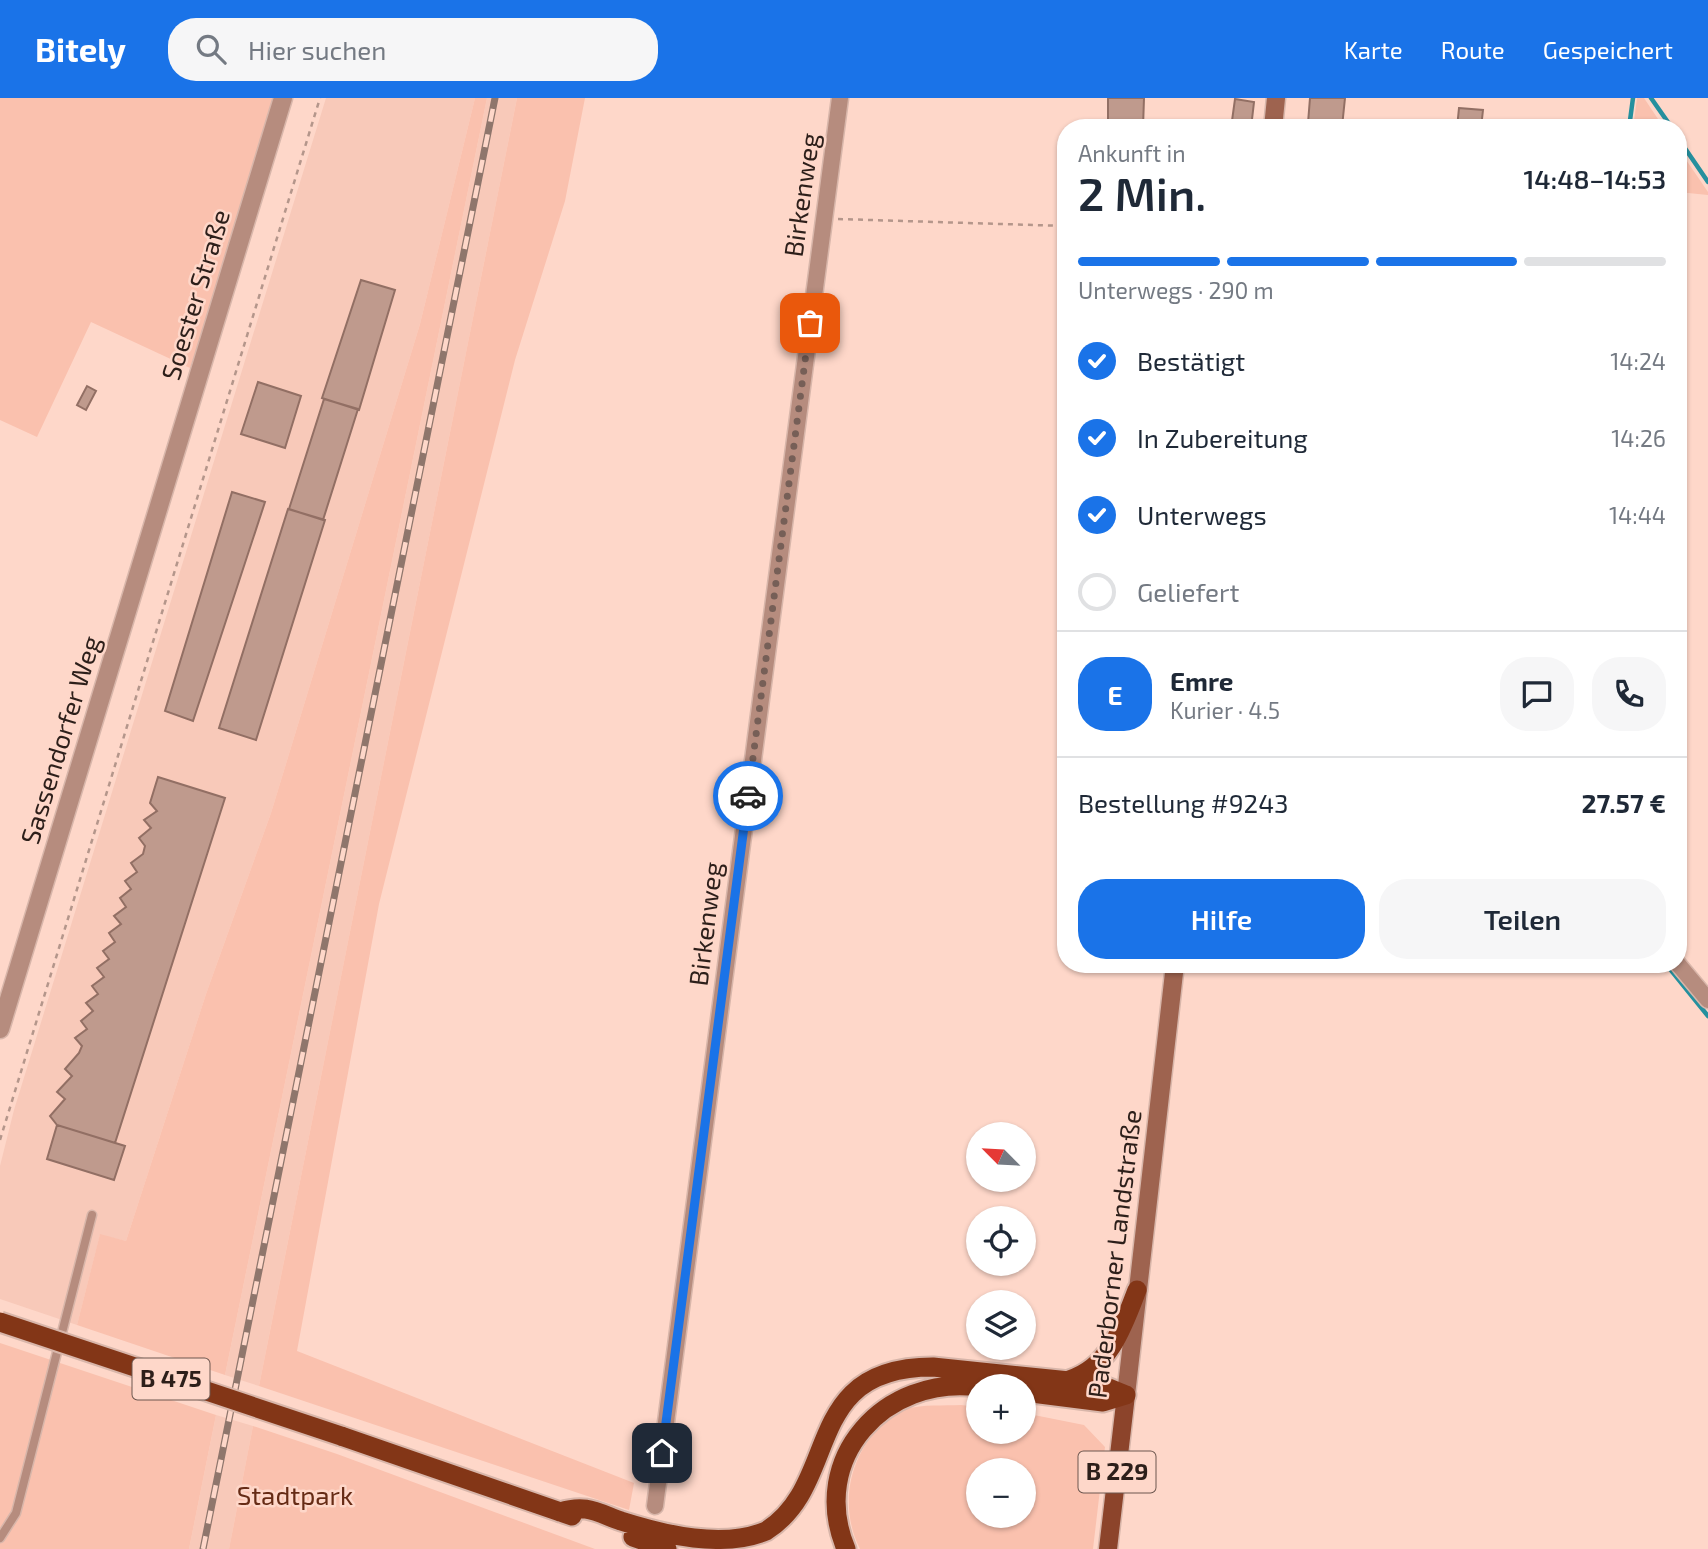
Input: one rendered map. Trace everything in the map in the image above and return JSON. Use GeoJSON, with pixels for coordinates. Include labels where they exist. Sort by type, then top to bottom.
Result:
{"type":"FeatureCollection","features":[{"type":"Feature","properties":{"kind":"highway"},"geometry":{"type":"LineString","coordinates":[[1065,1381],[1083,1375],[1105,1356],[1120,1333],[1137,1290]]}},
{"type":"Feature","properties":{"kind":"highway","name":"B 475"},"geometry":{"type":"LineString","coordinates":[[0,1322],[667,1549]]}},
{"type":"Feature","properties":{"kind":"highway"},"geometry":{"type":"LineString","coordinates":[[560,1512],[578,1506],[644,1528],[720,1544],[736,1543],[766,1531],[784,1515],[801,1492],[834,1417],[852,1395],[870,1382],[895,1371],[933,1367],[1099,1384],[1125,1395]]}},
{"type":"Feature","properties":{"kind":"highway"},"geometry":{"type":"LineString","coordinates":[[846,1549],[838,1520],[839,1487],[846,1458],[866,1424],[887,1406],[922,1389],[945,1385],[966,1386]]}},
{"type":"Feature","properties":{"kind":"highway"},"geometry":{"type":"LineString","coordinates":[[1036,1394],[1103,1402],[1125,1395]]}},
{"type":"Feature","properties":{"kind":"main road"},"geometry":{"type":"LineString","coordinates":[[1274,119],[1276,98]]}},
{"type":"Feature","properties":{"kind":"main road","name":"Paderborner Landstraße"},"geometry":{"type":"LineString","coordinates":[[1108,1549],[1174,973]]}},
{"type":"Feature","properties":{"kind":"street","name":"Soester Straße"},"geometry":{"type":"LineString","coordinates":[[159,508],[284,98]]}},
{"type":"Feature","properties":{"kind":"street","name":"Birkenweg"},"geometry":{"type":"LineString","coordinates":[[655,1506],[840,98]]}},
{"type":"Feature","properties":{"kind":"street","name":"Sassendorfer Weg"},"geometry":{"type":"LineString","coordinates":[[0,1029],[159,508]]}},
{"type":"Feature","properties":{"kind":"street"},"geometry":{"type":"LineString","coordinates":[[1686,973],[1708,1000]]}},
{"type":"Feature","properties":{"kind":"lane"},"geometry":{"type":"LineString","coordinates":[[0,1538],[16,1513],[92,1215]]}},
{"type":"Feature","properties":{"kind":"path"},"geometry":{"type":"LineString","coordinates":[[0,1140],[320,98]]}},
{"type":"Feature","properties":{"kind":"path"},"geometry":{"type":"LineString","coordinates":[[824,219],[1057,226]]}},
{"type":"Feature","properties":{"kind":"shaded area"},"geometry":{"type":"Polygon","coordinates":[[[326,98],[475,98],[420,324],[271,813],[206,994],[126,1241],[100,1235],[77,1325],[0,1299],[0,1166],[14,1110],[326,98]]]}},
{"type":"Feature","properties":{"kind":"shaded area"},"geometry":{"type":"Polygon","coordinates":[[[487,98],[517,98],[259,1386],[225,1375],[487,98]]]}},
{"type":"Feature","properties":{"kind":"shaded area"},"geometry":{"type":"Polygon","coordinates":[[[216,1415],[253,1426],[229,1549],[189,1549],[216,1415]]]}},
{"type":"Feature","properties":{"kind":"green space"},"geometry":{"type":"Polygon","coordinates":[[[0,98],[275,98],[221,280],[190,368],[91,322],[37,437],[0,420],[0,98]]]}},
{"type":"Feature","properties":{"kind":"green space"},"geometry":{"type":"Polygon","coordinates":[[[475,98],[487,98],[225,1375],[77,1325],[100,1234],[126,1241],[206,994],[271,813],[420,324],[475,98]]]}},
{"type":"Feature","properties":{"kind":"green space"},"geometry":{"type":"Polygon","coordinates":[[[517,98],[585,98],[565,201],[515,360],[379,904],[297,1351],[634,1483],[629,1510],[259,1386],[517,98]]]}},
{"type":"Feature","properties":{"kind":"green space"},"geometry":{"type":"Polygon","coordinates":[[[1637,98],[1644,98],[1658,119],[1634,119],[1637,98]]]}},
{"type":"Feature","properties":{"kind":"green space"},"geometry":{"type":"Polygon","coordinates":[[[1687,161],[1708,192],[1708,195],[1687,193],[1687,161]]]}},
{"type":"Feature","properties":{"kind":"green space"},"geometry":{"type":"Polygon","coordinates":[[[0,1343],[216,1415],[189,1549],[0,1549],[0,1343]]]}},
{"type":"Feature","properties":{"kind":"green space"},"geometry":{"type":"Polygon","coordinates":[[[919,1406],[966,1406],[966,1444],[1036,1444],[1036,1415],[1084,1425],[1105,1447],[1093,1549],[860,1549],[853,1532],[849,1497],[856,1463],[864,1447],[888,1421],[904,1410],[919,1406]]]}},
{"type":"Feature","properties":{"kind":"green space","name":"Stadtpark"},"geometry":{"type":"Polygon","coordinates":[[[253,1426],[337,1454],[595,1549],[229,1549],[253,1426]]]}},
{"type":"Feature","properties":{"kind":"building"},"geometry":{"type":"Polygon","coordinates":[[[1108,98],[1144,98],[1143,119],[1108,119],[1108,98]]]}},
{"type":"Feature","properties":{"kind":"building"},"geometry":{"type":"Polygon","coordinates":[[[1310,98],[1345,98],[1343,119],[1308,119],[1310,98]]]}},
{"type":"Feature","properties":{"kind":"building"},"geometry":{"type":"Polygon","coordinates":[[[1235,99],[1254,102],[1252,119],[1232,119],[1235,99]]]}},
{"type":"Feature","properties":{"kind":"building"},"geometry":{"type":"Polygon","coordinates":[[[1459,108],[1483,110],[1482,119],[1458,119],[1459,108]]]}},
{"type":"Feature","properties":{"kind":"building"},"geometry":{"type":"Polygon","coordinates":[[[361,280],[395,290],[359,410],[322,398],[361,280]]]}},
{"type":"Feature","properties":{"kind":"building"},"geometry":{"type":"Polygon","coordinates":[[[258,382],[301,396],[285,448],[241,434],[258,382]]]}},
{"type":"Feature","properties":{"kind":"building"},"geometry":{"type":"Polygon","coordinates":[[[87,386],[96,391],[86,410],[77,405],[87,386]]]}},
{"type":"Feature","properties":{"kind":"building"},"geometry":{"type":"Polygon","coordinates":[[[324,399],[358,409],[323,520],[289,509],[324,399]]]}},
{"type":"Feature","properties":{"kind":"building"},"geometry":{"type":"Polygon","coordinates":[[[232,492],[265,502],[193,721],[165,711],[232,492]]]}},
{"type":"Feature","properties":{"kind":"building"},"geometry":{"type":"Polygon","coordinates":[[[288,509],[325,520],[256,740],[219,728],[288,509]]]}},
{"type":"Feature","properties":{"kind":"building"},"geometry":{"type":"Polygon","coordinates":[[[158,777],[225,798],[115,1143],[57,1125],[50,1116],[65,1099],[57,1092],[72,1076],[65,1069],[82,1046],[75,1038],[87,1029],[81,1021],[93,1011],[86,1003],[98,994],[92,986],[104,977],[97,968],[109,959],[103,951],[115,942],[109,933],[121,924],[114,916],[126,907],[120,898],[131,889],[125,881],[137,872],[131,863],[143,854],[145,846],[139,838],[151,828],[144,820],[157,811],[150,803],[158,777]]]}},
{"type":"Feature","properties":{"kind":"building"},"geometry":{"type":"Polygon","coordinates":[[[57,1125],[125,1146],[114,1180],[47,1159],[57,1125]]]}},
{"type":"Feature","properties":{"kind":"waterway"},"geometry":{"type":"LineString","coordinates":[[1630,119],[1633,98]]}},
{"type":"Feature","properties":{"kind":"waterway"},"geometry":{"type":"LineString","coordinates":[[1651,98],[1666,119]]}},
{"type":"Feature","properties":{"kind":"waterway"},"geometry":{"type":"LineString","coordinates":[[1687,151],[1708,182]]}},
{"type":"Feature","properties":{"kind":"waterway"},"geometry":{"type":"LineString","coordinates":[[1673,973],[1708,1016]]}},
{"type":"Feature","properties":{"kind":"railway"},"geometry":{"type":"LineString","coordinates":[[203,1549],[495,98]]}},
{"type":"Feature","properties":{"kind":"way so far"},"geometry":{"type":"LineString","coordinates":[[748,796],[810,323]]}},
{"type":"Feature","properties":{"kind":"route"},"geometry":{"type":"LineString","coordinates":[[662,1453],[748,796]]}}]}
